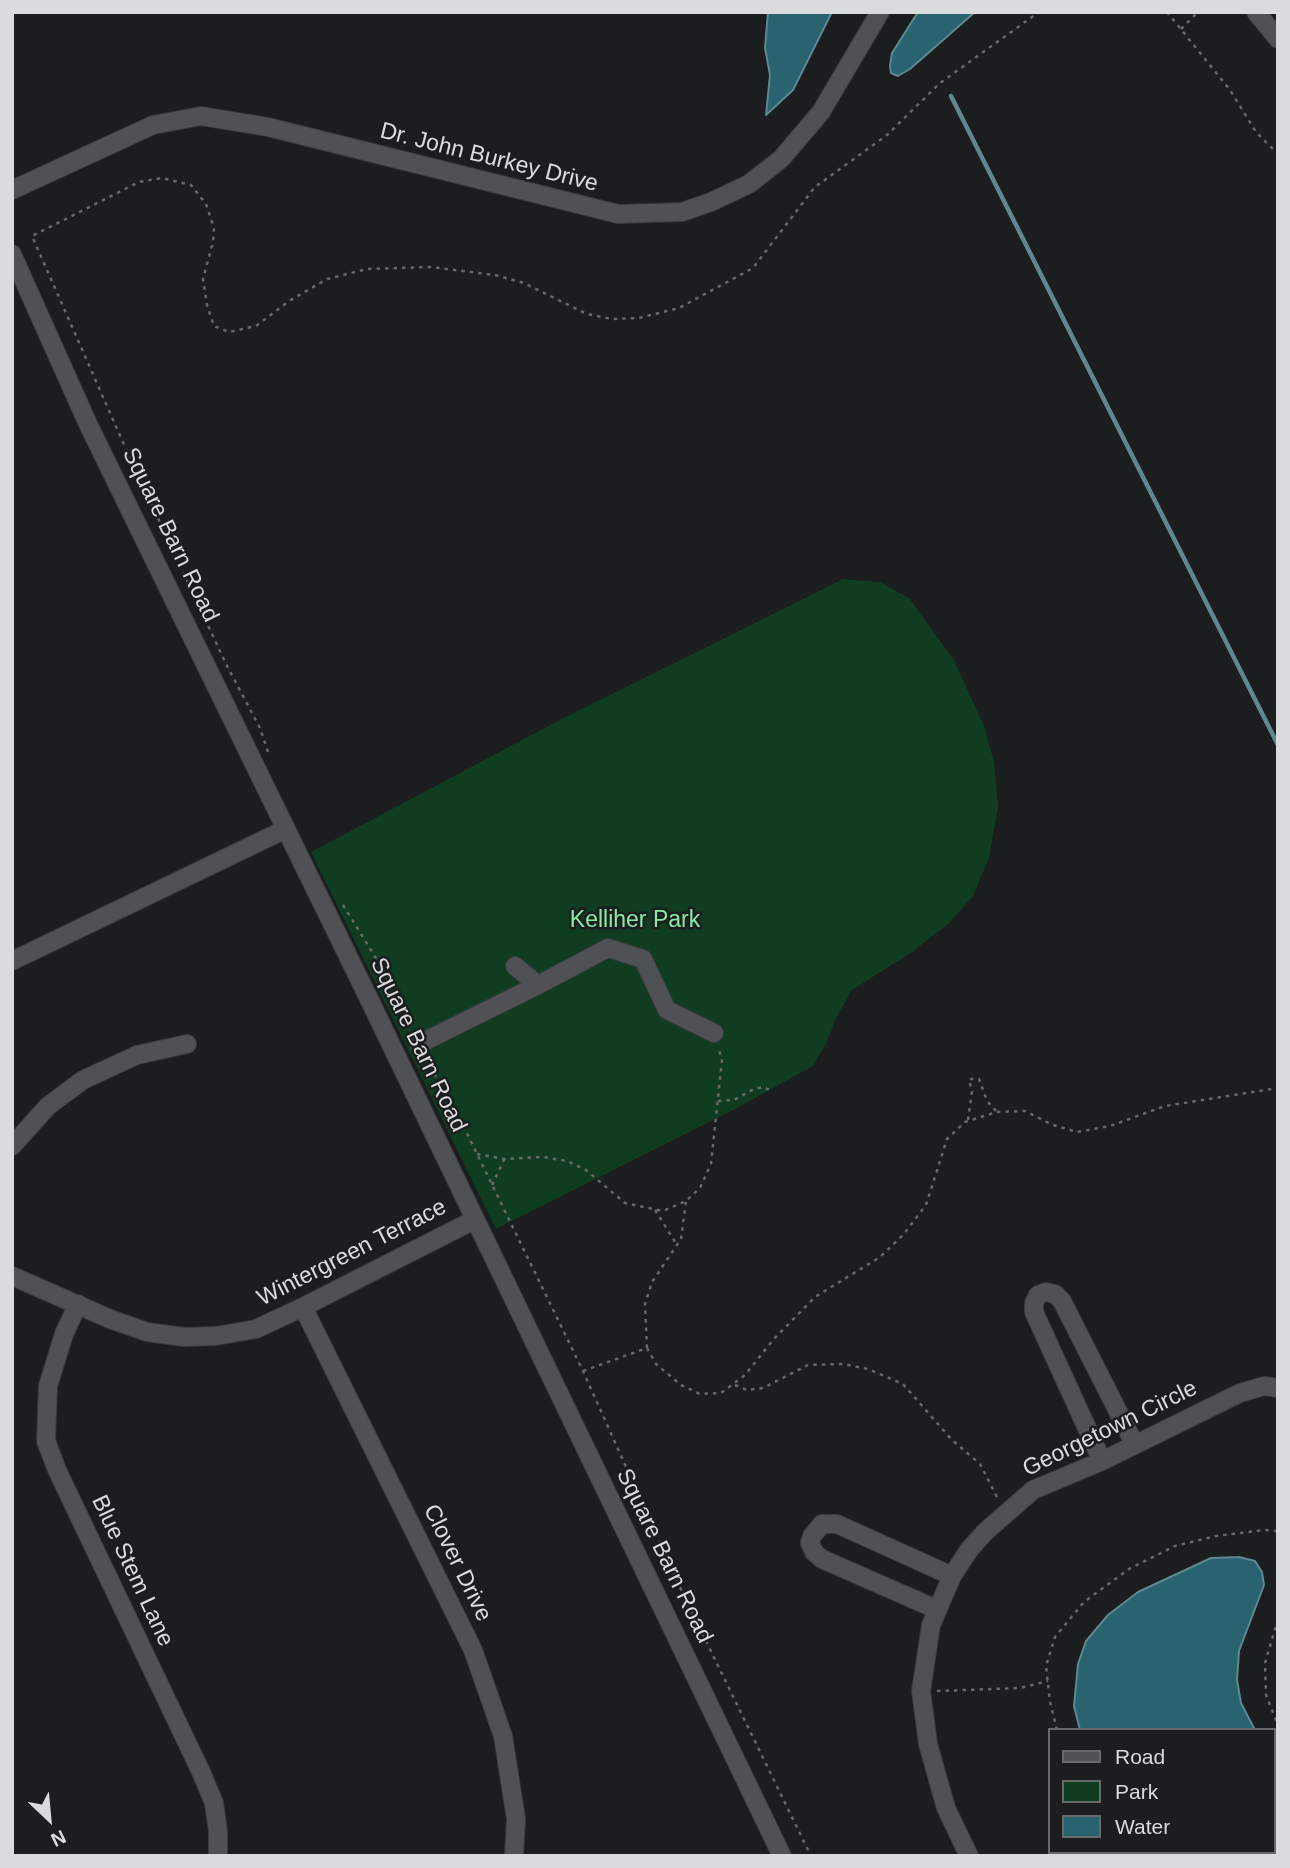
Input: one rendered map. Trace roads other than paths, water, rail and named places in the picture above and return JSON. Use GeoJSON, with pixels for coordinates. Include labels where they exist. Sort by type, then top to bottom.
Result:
{"type":"FeatureCollection","features":[{"type":"Feature","properties":{"kind":"street","name":"Dr. John Burkey Drive"},"geometry":{"type":"LineString","coordinates":[[12,190],[141,130],[180,118],[201,116],[268,127],[618,214],[682,212],[749,184],[781,159],[821,112],[880,12]]}},
{"type":"Feature","properties":{"kind":"street"},"geometry":{"type":"LineString","coordinates":[[1256,12],[1278,39]]}},
{"type":"Feature","properties":{"kind":"street","name":"Square Barn Road"},"geometry":{"type":"LineString","coordinates":[[12,254],[88,424],[782,1856]]}},
{"type":"Feature","properties":{"kind":"street"},"geometry":{"type":"LineString","coordinates":[[12,961],[286,829]]}},
{"type":"Feature","properties":{"kind":"street"},"geometry":{"type":"LineString","coordinates":[[419,1044],[608,948],[643,960],[667,1010],[714,1033]]}},
{"type":"Feature","properties":{"kind":"street"},"geometry":{"type":"LineString","coordinates":[[515,966],[538,985]]}},
{"type":"Feature","properties":{"kind":"street"},"geometry":{"type":"LineString","coordinates":[[12,1146],[48,1106],[83,1080],[137,1055],[187,1044]]}},
{"type":"Feature","properties":{"kind":"street","name":"Wintergreen Terrace"},"geometry":{"type":"LineString","coordinates":[[12,1276],[147,1332],[184,1337],[216,1336],[256,1329],[474,1220]]}},
{"type":"Feature","properties":{"kind":"street"},"geometry":{"type":"LineString","coordinates":[[1102,1461],[1034,1312],[1038,1295],[1046,1292],[1055,1294],[1062,1301],[1135,1445]]}},
{"type":"Feature","properties":{"kind":"street","name":"Blue Stem Lane"},"geometry":{"type":"LineString","coordinates":[[78,1304],[64,1334],[48,1386],[47,1441],[57,1470],[214,1803],[218,1856]]}},
{"type":"Feature","properties":{"kind":"street","name":"Clover Drive"},"geometry":{"type":"LineString","coordinates":[[303,1307],[473,1650],[503,1736],[516,1819],[514,1856]]}},
{"type":"Feature","properties":{"kind":"street","name":"Georgetown Circle"},"geometry":{"type":"LineString","coordinates":[[969,1856],[946,1808],[928,1744],[921,1691],[931,1625],[952,1576],[977,1541],[1033,1490],[1102,1461],[1240,1393],[1264,1386],[1278,1388]]}},
{"type":"Feature","properties":{"kind":"street"},"geometry":{"type":"LineString","coordinates":[[936,1609],[822,1559],[814,1552],[810,1543],[812,1536],[822,1524],[837,1524],[952,1576]]}},
{"type":"Feature","properties":{"kind":"water"},"geometry":{"type":"Polygon","coordinates":[[[768,12],[832,12],[793,90],[766,115],[770,75],[765,48],[768,12]]]}},
{"type":"Feature","properties":{"kind":"water"},"geometry":{"type":"Polygon","coordinates":[[[918,12],[975,12],[910,69],[898,76],[891,73],[892,53],[918,12]]]}},
{"type":"Feature","properties":{"kind":"water"},"geometry":{"type":"Polygon","coordinates":[[[1239,1557],[1255,1561],[1262,1572],[1264,1585],[1239,1651],[1237,1680],[1241,1703],[1254,1728],[1080,1728],[1074,1706],[1078,1664],[1086,1641],[1108,1615],[1138,1592],[1211,1558],[1239,1557]]]}},
{"type":"Feature","properties":{"kind":"water"},"geometry":{"type":"Polygon","coordinates":[[[1276,1768],[1278,1771],[1278,1856],[1138,1854],[1276,1854],[1276,1768]]]}},
{"type":"Feature","properties":{"kind":"waterway"},"geometry":{"type":"LineString","coordinates":[[951,96],[1278,745]]}},
{"type":"Feature","properties":{"kind":"park label","name":"Kelliher Park"},"geometry":{"type":"Point","coordinates":[635,921]}}]}
